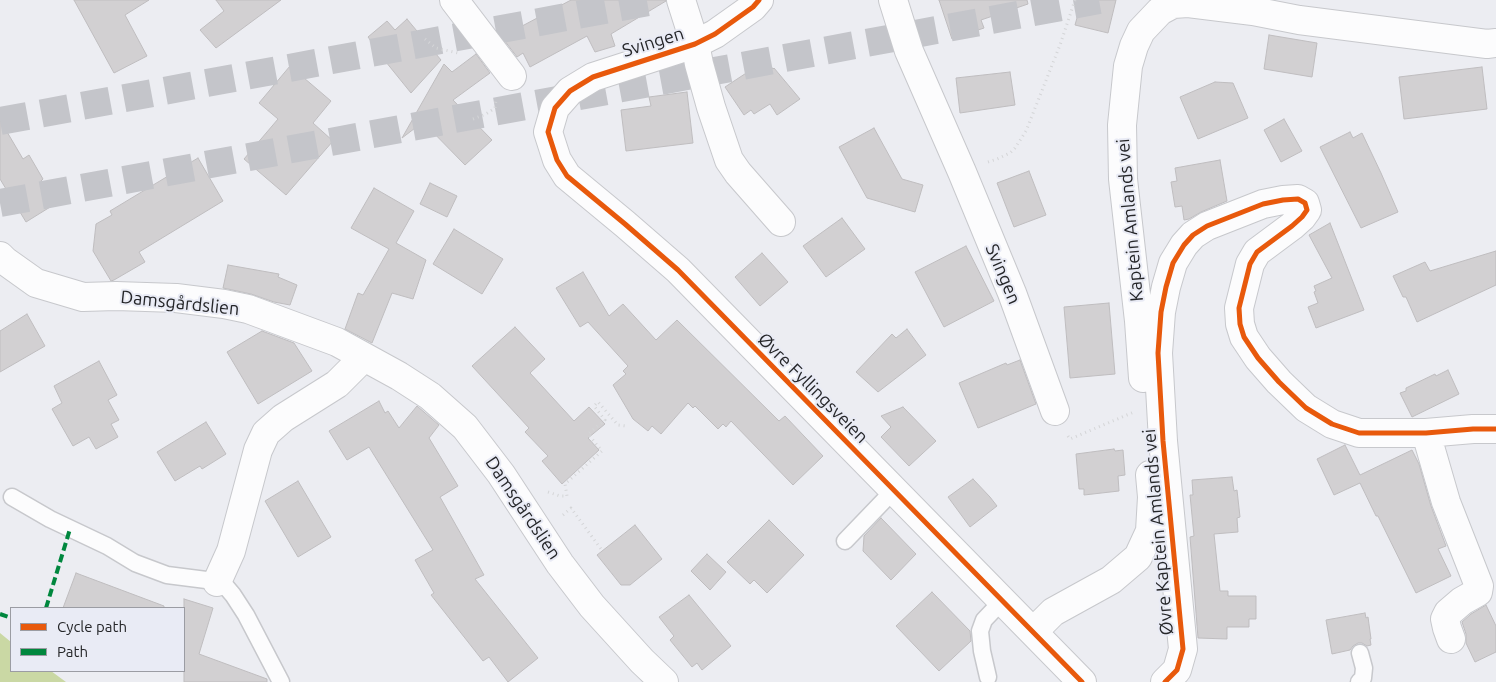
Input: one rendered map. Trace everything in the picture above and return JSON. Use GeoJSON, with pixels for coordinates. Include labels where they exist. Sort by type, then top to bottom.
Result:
{"type":"FeatureCollection","features":[{"type":"Feature","properties":{"kind":"street"},"geometry":{"type":"LineString","coordinates":[[454,0],[512,76]]}},
{"type":"Feature","properties":{"kind":"street","name":"Svingen"},"geometry":{"type":"LineString","coordinates":[[681,0],[696,44],[699,64],[711,107],[730,160],[738,173],[781,222]]}},
{"type":"Feature","properties":{"kind":"street","name":"Svingen"},"geometry":{"type":"LineString","coordinates":[[555,108],[570,91],[593,77],[696,44],[715,34],[753,7],[759,0]]}},
{"type":"Feature","properties":{"kind":"street","name":"Svingen"},"geometry":{"type":"LineString","coordinates":[[893,0],[909,51],[1012,293],[1055,411]]}},
{"type":"Feature","properties":{"kind":"street","name":"Kaptein Amlands vei"},"geometry":{"type":"LineString","coordinates":[[1034,631],[1053,612],[1111,580],[1138,557],[1150,531],[1152,497],[1139,321],[1123,179],[1122,125],[1128,66],[1141,31],[1160,11],[1173,4],[1188,3],[1252,11],[1317,23],[1487,44],[1496,43]]}},
{"type":"Feature","properties":{"kind":"street","name":"Øvre Fyllingsveien"},"geometry":{"type":"LineString","coordinates":[[555,108],[548,132],[557,160],[566,176],[678,270],[1082,682]]}},
{"type":"Feature","properties":{"kind":"street","name":"Øvre Kaptein Amlands vei"},"geometry":{"type":"LineString","coordinates":[[1165,682],[1177,670],[1183,649],[1163,441],[1159,345],[1161,312],[1173,263],[1184,245],[1193,235],[1215,222],[1262,204],[1290,199],[1298,199],[1305,203],[1307,210],[1302,217],[1257,252],[1250,264],[1239,308],[1240,324],[1244,337],[1258,358],[1306,408],[1332,424],[1359,433],[1426,433],[1473,428],[1496,429]]}},
{"type":"Feature","properties":{"kind":"street","name":"Damsgårdslien"},"geometry":{"type":"LineString","coordinates":[[0,256],[5,262],[36,283],[83,297],[176,298],[248,309],[337,342],[399,376],[430,396],[466,427],[501,474],[560,564],[592,606],[642,661],[664,682]]}},
{"type":"Feature","properties":{"kind":"street"},"geometry":{"type":"LineString","coordinates":[[217,582],[231,551],[258,450],[266,433],[283,418],[337,384],[357,364],[362,356]]}},
{"type":"Feature","properties":{"kind":"street"},"geometry":{"type":"LineString","coordinates":[[1426,433],[1446,502],[1479,586],[1478,592],[1462,601],[1445,618],[1451,639]]}},
{"type":"Feature","properties":{"kind":"lane"},"geometry":{"type":"LineString","coordinates":[[845,540],[894,490]]}},
{"type":"Feature","properties":{"kind":"lane"},"geometry":{"type":"LineString","coordinates":[[12,497],[50,519],[107,546],[134,563],[167,575],[222,582],[246,615],[281,682]]}},
{"type":"Feature","properties":{"kind":"lane"},"geometry":{"type":"LineString","coordinates":[[988,677],[980,632],[984,620],[1003,600]]}},
{"type":"Feature","properties":{"kind":"lane"},"geometry":{"type":"LineString","coordinates":[[1359,682],[1363,678],[1364,668],[1360,653]]}},
{"type":"Feature","properties":{"kind":"path"},"geometry":{"type":"LineString","coordinates":[[962,172],[997,159],[1015,148],[1026,131],[1060,45],[1074,0]]}},
{"type":"Feature","properties":{"kind":"path"},"geometry":{"type":"LineString","coordinates":[[425,39],[436,48],[464,53]]}},
{"type":"Feature","properties":{"kind":"path"},"geometry":{"type":"LineString","coordinates":[[546,491],[560,496],[567,496],[565,484],[602,451],[588,434],[605,420],[594,406],[598,402],[618,424],[626,426]]}},
{"type":"Feature","properties":{"kind":"path"},"geometry":{"type":"LineString","coordinates":[[1068,435],[1070,440],[1134,412]]}},
{"type":"Feature","properties":{"kind":"path"},"geometry":{"type":"LineString","coordinates":[[562,522],[563,514],[570,508],[601,549]]}},
{"type":"Feature","properties":{"kind":"green space"},"geometry":{"type":"Polygon","coordinates":[[[0,633],[10,641],[10,672],[52,672],[66,682],[0,682],[0,633]]]}},
{"type":"Feature","properties":{"kind":"building"},"geometry":{"type":"Polygon","coordinates":[[[74,0],[149,0],[125,15],[147,56],[114,73],[74,0]]]}},
{"type":"Feature","properties":{"kind":"building"},"geometry":{"type":"Polygon","coordinates":[[[216,0],[281,0],[216,48],[200,30],[224,11],[216,0]]]}},
{"type":"Feature","properties":{"kind":"building"},"geometry":{"type":"Polygon","coordinates":[[[571,0],[666,1],[611,34],[615,46],[595,52],[587,36],[530,67],[523,53],[517,57],[501,36],[508,30],[509,33],[571,0]]]}},
{"type":"Feature","properties":{"kind":"building"},"geometry":{"type":"Polygon","coordinates":[[[939,0],[1027,0],[1028,4],[981,20],[984,28],[952,39],[939,0]]]}},
{"type":"Feature","properties":{"kind":"building"},"geometry":{"type":"Polygon","coordinates":[[[1082,0],[1116,0],[1108,33],[1075,25],[1082,0]]]}},
{"type":"Feature","properties":{"kind":"building"},"geometry":{"type":"Polygon","coordinates":[[[407,19],[441,60],[411,93],[373,46],[368,37],[387,21],[395,30],[407,19]]]}},
{"type":"Feature","properties":{"kind":"building"},"geometry":{"type":"Polygon","coordinates":[[[1269,35],[1317,43],[1312,77],[1264,69],[1269,35]]]}},
{"type":"Feature","properties":{"kind":"building"},"geometry":{"type":"Polygon","coordinates":[[[476,54],[490,73],[453,100],[492,140],[465,165],[423,122],[402,138],[444,64],[452,72],[476,54]]]}},
{"type":"Feature","properties":{"kind":"building"},"geometry":{"type":"Polygon","coordinates":[[[766,60],[800,99],[777,115],[770,104],[754,114],[751,110],[744,115],[725,87],[766,60]]]}},
{"type":"Feature","properties":{"kind":"building"},"geometry":{"type":"Polygon","coordinates":[[[290,66],[331,101],[313,123],[333,141],[286,195],[244,159],[278,119],[259,103],[290,66]]]}},
{"type":"Feature","properties":{"kind":"building"},"geometry":{"type":"Polygon","coordinates":[[[1482,67],[1487,109],[1404,119],[1399,77],[1482,67]]]}},
{"type":"Feature","properties":{"kind":"building"},"geometry":{"type":"Polygon","coordinates":[[[1010,72],[1015,105],[960,113],[956,78],[1010,72]]]}},
{"type":"Feature","properties":{"kind":"building"},"geometry":{"type":"Polygon","coordinates":[[[1215,82],[1233,83],[1248,118],[1198,139],[1180,97],[1215,82]]]}},
{"type":"Feature","properties":{"kind":"building"},"geometry":{"type":"Polygon","coordinates":[[[687,92],[693,143],[626,151],[621,110],[651,106],[649,97],[687,92]]]}},
{"type":"Feature","properties":{"kind":"building"},"geometry":{"type":"Polygon","coordinates":[[[1284,119],[1302,151],[1281,162],[1264,130],[1284,119]]]}},
{"type":"Feature","properties":{"kind":"building"},"geometry":{"type":"Polygon","coordinates":[[[0,120],[23,159],[29,155],[43,179],[41,181],[55,204],[26,222],[0,179],[0,120]]]}},
{"type":"Feature","properties":{"kind":"building"},"geometry":{"type":"Polygon","coordinates":[[[874,128],[902,179],[923,185],[915,212],[867,198],[839,147],[874,128]]]}},
{"type":"Feature","properties":{"kind":"building"},"geometry":{"type":"Polygon","coordinates":[[[1350,132],[1353,138],[1362,133],[1398,212],[1361,228],[1320,147],[1350,132]]]}},
{"type":"Feature","properties":{"kind":"building"},"geometry":{"type":"Polygon","coordinates":[[[198,158],[223,201],[139,252],[145,262],[111,281],[93,251],[96,224],[112,215],[110,211],[198,158]]]}},
{"type":"Feature","properties":{"kind":"building"},"geometry":{"type":"Polygon","coordinates":[[[1220,160],[1227,201],[1184,220],[1182,206],[1175,207],[1171,182],[1177,181],[1175,168],[1220,160]]]}},
{"type":"Feature","properties":{"kind":"building"},"geometry":{"type":"Polygon","coordinates":[[[1029,171],[1046,215],[1014,227],[997,183],[1029,171]]]}},
{"type":"Feature","properties":{"kind":"building"},"geometry":{"type":"Polygon","coordinates":[[[430,183],[457,196],[447,217],[420,204],[430,183]]]}},
{"type":"Feature","properties":{"kind":"building"},"geometry":{"type":"Polygon","coordinates":[[[374,188],[414,211],[396,243],[426,260],[413,299],[392,293],[372,343],[345,329],[358,293],[363,295],[389,249],[351,228],[374,188]]]}},
{"type":"Feature","properties":{"kind":"building"},"geometry":{"type":"Polygon","coordinates":[[[842,218],[865,249],[826,277],[803,246],[842,218]]]}},
{"type":"Feature","properties":{"kind":"building"},"geometry":{"type":"Polygon","coordinates":[[[1330,223],[1364,310],[1316,328],[1308,307],[1318,303],[1314,286],[1332,278],[1309,235],[1330,223]]]}},
{"type":"Feature","properties":{"kind":"building"},"geometry":{"type":"Polygon","coordinates":[[[454,229],[503,259],[482,294],[433,264],[454,229]]]}},
{"type":"Feature","properties":{"kind":"building"},"geometry":{"type":"Polygon","coordinates":[[[966,246],[994,301],[944,327],[915,272],[966,246]]]}},
{"type":"Feature","properties":{"kind":"building"},"geometry":{"type":"Polygon","coordinates":[[[1496,251],[1496,285],[1417,322],[1406,297],[1403,297],[1393,276],[1425,262],[1430,271],[1496,251]]]}},
{"type":"Feature","properties":{"kind":"building"},"geometry":{"type":"Polygon","coordinates":[[[762,253],[788,282],[760,306],[735,277],[762,253]]]}},
{"type":"Feature","properties":{"kind":"building"},"geometry":{"type":"Polygon","coordinates":[[[228,265],[279,274],[278,277],[297,285],[290,305],[223,288],[228,265]]]}},
{"type":"Feature","properties":{"kind":"building"},"geometry":{"type":"Polygon","coordinates":[[[583,272],[609,316],[623,304],[656,340],[677,320],[779,421],[785,416],[823,456],[793,485],[731,421],[726,427],[723,424],[718,429],[695,406],[693,408],[688,403],[661,434],[652,426],[648,431],[633,419],[613,385],[626,374],[623,371],[628,366],[588,322],[580,327],[556,288],[583,272]]]}},
{"type":"Feature","properties":{"kind":"building"},"geometry":{"type":"Polygon","coordinates":[[[1109,303],[1115,374],[1070,378],[1064,307],[1109,303]]]}},
{"type":"Feature","properties":{"kind":"building"},"geometry":{"type":"Polygon","coordinates":[[[27,314],[45,346],[0,372],[0,331],[27,314]]]}},
{"type":"Feature","properties":{"kind":"building"},"geometry":{"type":"Polygon","coordinates":[[[515,327],[545,359],[530,373],[574,421],[589,407],[605,424],[588,438],[599,450],[562,484],[542,461],[548,456],[525,432],[529,428],[472,366],[515,327]]]}},
{"type":"Feature","properties":{"kind":"building"},"geometry":{"type":"Polygon","coordinates":[[[907,329],[926,355],[878,392],[856,372],[892,334],[896,338],[907,329]]]}},
{"type":"Feature","properties":{"kind":"building"},"geometry":{"type":"Polygon","coordinates":[[[262,331],[294,343],[312,371],[258,404],[227,352],[262,331]]]}},
{"type":"Feature","properties":{"kind":"building"},"geometry":{"type":"Polygon","coordinates":[[[1020,360],[1036,404],[978,428],[959,383],[1006,363],[1007,365],[1020,360]]]}},
{"type":"Feature","properties":{"kind":"building"},"geometry":{"type":"Polygon","coordinates":[[[99,361],[117,395],[108,400],[119,420],[111,424],[118,437],[96,449],[89,437],[73,446],[52,409],[62,403],[54,386],[99,361]]]}},
{"type":"Feature","properties":{"kind":"building"},"geometry":{"type":"Polygon","coordinates":[[[1448,370],[1459,394],[1412,417],[1400,393],[1406,391],[1406,388],[1435,374],[1436,376],[1448,370]]]}},
{"type":"Feature","properties":{"kind":"building"},"geometry":{"type":"Polygon","coordinates":[[[379,401],[385,413],[388,411],[399,428],[417,406],[439,425],[429,438],[458,486],[440,497],[484,575],[475,579],[538,658],[508,682],[489,657],[483,661],[431,595],[434,593],[415,560],[433,550],[369,447],[347,460],[329,431],[379,401]]]}},
{"type":"Feature","properties":{"kind":"building"},"geometry":{"type":"Polygon","coordinates":[[[903,407],[936,441],[909,466],[881,437],[891,427],[881,416],[903,407]]]}},
{"type":"Feature","properties":{"kind":"building"},"geometry":{"type":"Polygon","coordinates":[[[206,422],[226,454],[202,469],[200,466],[175,481],[157,452],[206,422]]]}},
{"type":"Feature","properties":{"kind":"building"},"geometry":{"type":"Polygon","coordinates":[[[1345,445],[1360,475],[1412,450],[1419,464],[1431,506],[1446,546],[1438,549],[1451,576],[1416,593],[1360,483],[1334,495],[1317,459],[1345,445]]]}},
{"type":"Feature","properties":{"kind":"building"},"geometry":{"type":"Polygon","coordinates":[[[1114,449],[1115,451],[1123,450],[1125,475],[1118,476],[1119,491],[1084,495],[1084,489],[1079,489],[1076,454],[1114,449]]]}},
{"type":"Feature","properties":{"kind":"building"},"geometry":{"type":"Polygon","coordinates":[[[1232,477],[1234,491],[1237,490],[1240,517],[1237,518],[1238,532],[1214,534],[1220,591],[1228,591],[1228,596],[1256,596],[1256,619],[1249,619],[1249,627],[1227,627],[1227,639],[1198,638],[1190,537],[1194,536],[1190,495],[1193,495],[1192,480],[1232,477]]]}},
{"type":"Feature","properties":{"kind":"building"},"geometry":{"type":"Polygon","coordinates":[[[973,479],[997,506],[970,527],[948,497],[973,479]]]}},
{"type":"Feature","properties":{"kind":"building"},"geometry":{"type":"Polygon","coordinates":[[[298,481],[331,537],[298,557],[265,501],[298,481]]]}},
{"type":"Feature","properties":{"kind":"building"},"geometry":{"type":"Polygon","coordinates":[[[881,518],[916,554],[891,580],[863,551],[864,536],[881,518]]]}},
{"type":"Feature","properties":{"kind":"building"},"geometry":{"type":"Polygon","coordinates":[[[769,520],[804,555],[767,593],[754,580],[750,584],[727,562],[769,520]]]}},
{"type":"Feature","properties":{"kind":"building"},"geometry":{"type":"Polygon","coordinates":[[[635,525],[662,559],[630,585],[621,585],[597,555],[635,525]]]}},
{"type":"Feature","properties":{"kind":"building"},"geometry":{"type":"Polygon","coordinates":[[[707,554],[726,572],[710,590],[691,571],[707,554]]]}},
{"type":"Feature","properties":{"kind":"building"},"geometry":{"type":"Polygon","coordinates":[[[76,573],[164,606],[164,607],[63,607],[76,573]]]}},
{"type":"Feature","properties":{"kind":"building"},"geometry":{"type":"Polygon","coordinates":[[[932,592],[970,631],[971,641],[939,671],[896,626],[932,592]]]}},
{"type":"Feature","properties":{"kind":"building"},"geometry":{"type":"Polygon","coordinates":[[[689,595],[731,646],[702,670],[697,663],[692,667],[670,640],[674,636],[659,617],[689,595]]]}},
{"type":"Feature","properties":{"kind":"building"},"geometry":{"type":"Polygon","coordinates":[[[184,599],[213,608],[199,654],[267,679],[267,682],[184,682],[184,599]]]}},
{"type":"Feature","properties":{"kind":"building"},"geometry":{"type":"Polygon","coordinates":[[[1486,605],[1496,626],[1496,652],[1475,662],[1466,643],[1466,634],[1462,622],[1486,605]]]}},
{"type":"Feature","properties":{"kind":"building"},"geometry":{"type":"Polygon","coordinates":[[[1365,613],[1366,618],[1368,617],[1371,645],[1367,646],[1358,643],[1350,650],[1332,654],[1326,620],[1365,613]]]}},
{"type":"Feature","properties":{"kind":"tunnel"},"geometry":{"type":"LineString","coordinates":[[0,121],[659,0]]}},
{"type":"Feature","properties":{"kind":"tunnel"},"geometry":{"type":"LineString","coordinates":[[0,203],[1099,0]]}},
{"type":"Feature","properties":{"kind":"marked path"},"geometry":{"type":"LineString","coordinates":[[46,607],[70,529]]}},
{"type":"Feature","properties":{"kind":"marked path"},"geometry":{"type":"LineString","coordinates":[[0,614],[10,618]]}},
{"type":"Feature","properties":{"kind":"cycle path"},"geometry":{"type":"LineString","coordinates":[[759,0],[753,7],[715,34],[695,44],[593,77],[570,91],[555,108],[548,132],[557,160],[567,176],[678,270],[1082,682]]}},
{"type":"Feature","properties":{"kind":"cycle path"},"geometry":{"type":"LineString","coordinates":[[1165,682],[1177,670],[1183,649],[1163,441],[1158,353],[1161,312],[1173,263],[1184,245],[1193,235],[1207,226],[1263,204],[1298,199],[1305,203],[1307,210],[1302,217],[1257,252],[1250,264],[1239,308],[1240,324],[1244,337],[1258,358],[1306,408],[1332,424],[1359,433],[1426,433],[1496,429]]}}]}
